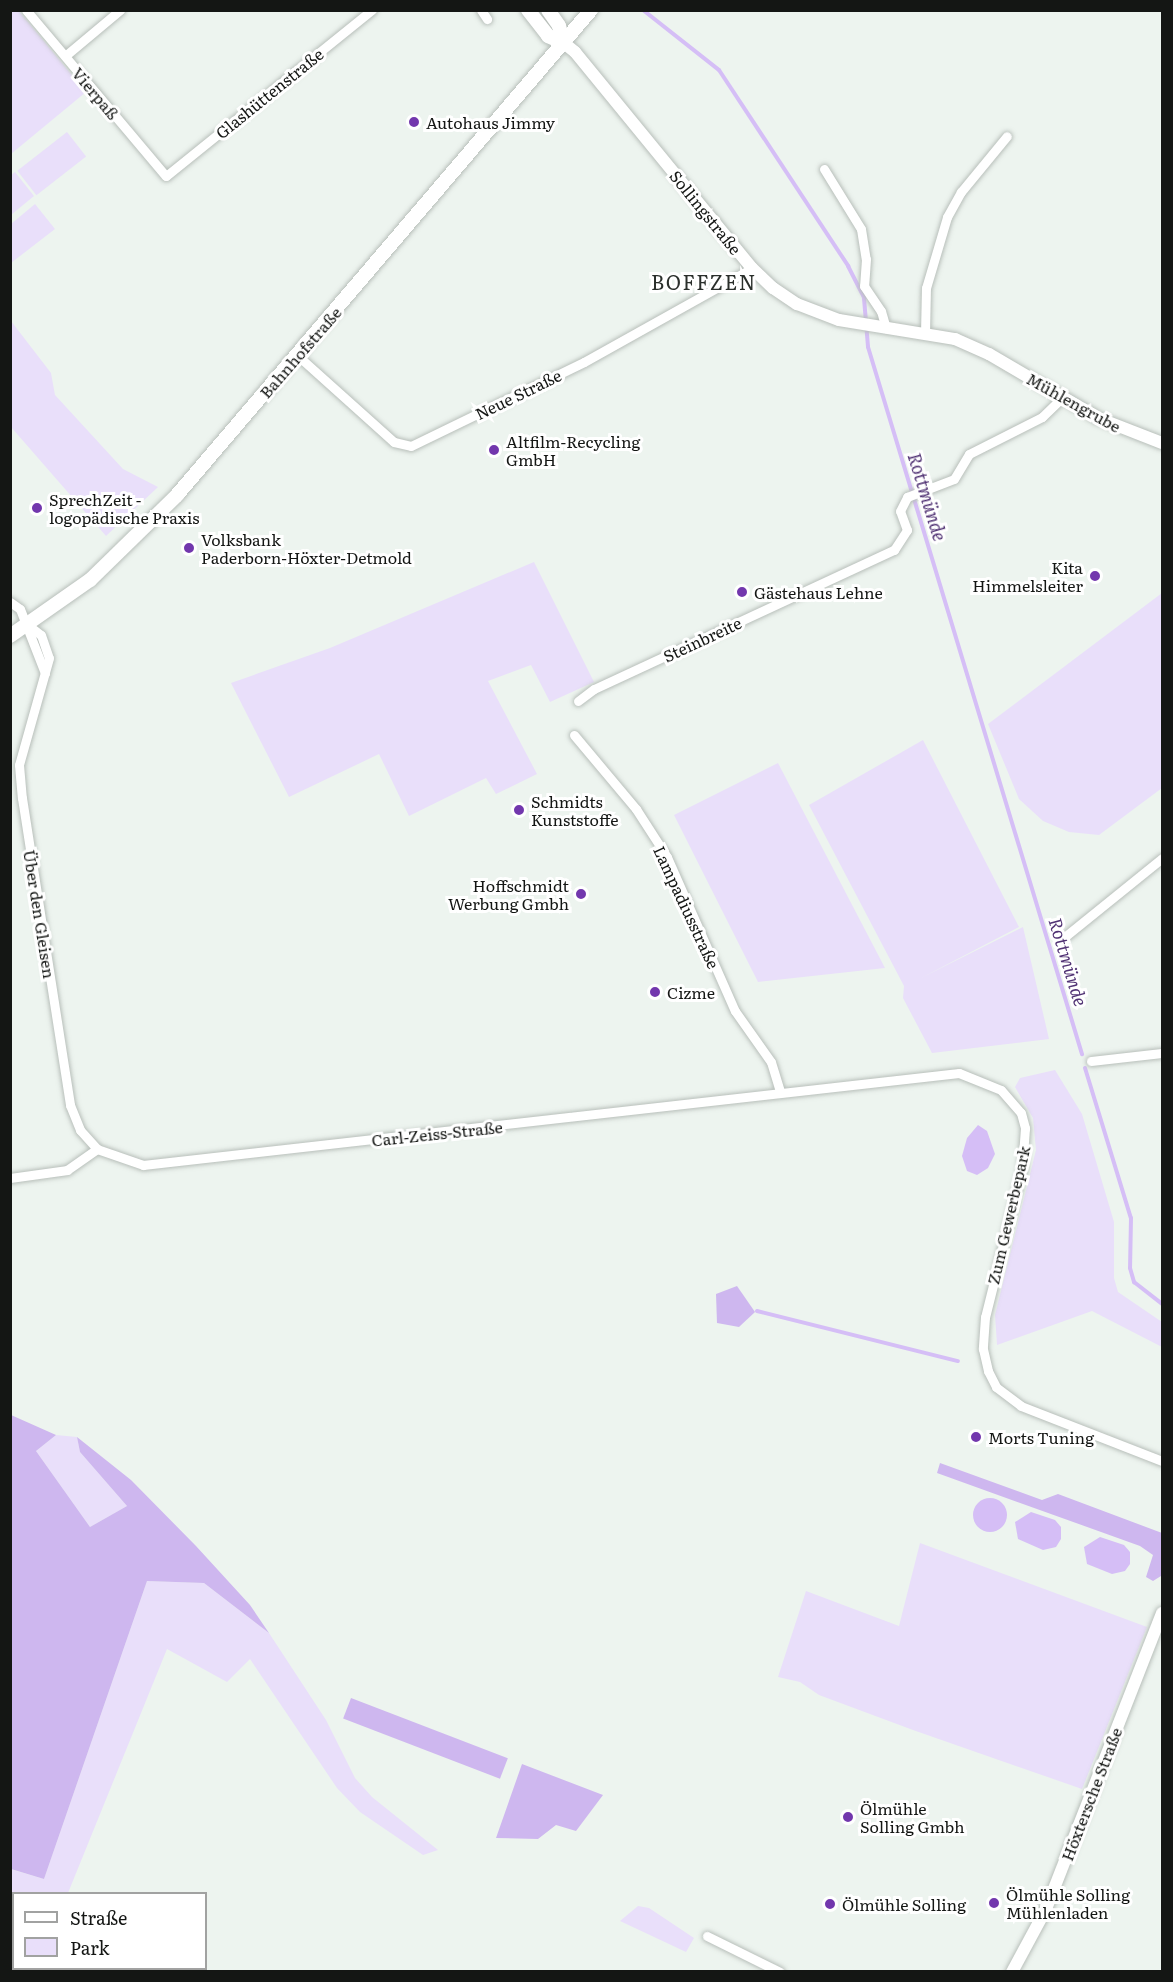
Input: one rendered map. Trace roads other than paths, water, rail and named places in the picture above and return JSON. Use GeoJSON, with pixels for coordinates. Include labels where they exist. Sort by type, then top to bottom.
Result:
{"type":"FeatureCollection","features":[{"type":"Feature","properties":{"kind":"main road"},"geometry":{"type":"LineString","coordinates":[[528,10],[548,36],[564,43]]}},
{"type":"Feature","properties":{"kind":"main road"},"geometry":{"type":"LineString","coordinates":[[548,10],[560,26],[564,43]]}},
{"type":"Feature","properties":{"kind":"main road","name":"Bahnhofstraße"},"geometry":{"type":"LineString","coordinates":[[10,636],[28,625],[123,550],[195,475],[591,10]]}},
{"type":"Feature","properties":{"kind":"street","name":"Vierpaß"},"geometry":{"type":"LineString","coordinates":[[26,10],[166,176]]}},
{"type":"Feature","properties":{"kind":"street"},"geometry":{"type":"LineString","coordinates":[[65,56],[120,10]]}},
{"type":"Feature","properties":{"kind":"street","name":"Glashüttenstraße"},"geometry":{"type":"LineString","coordinates":[[166,176],[372,10]]}},
{"type":"Feature","properties":{"kind":"street"},"geometry":{"type":"LineString","coordinates":[[481,10],[488,19]]}},
{"type":"Feature","properties":{"kind":"street","name":"Sollingstraße"},"geometry":{"type":"LineString","coordinates":[[564,43],[582,59],[752,268],[796,303],[858,325],[955,339],[989,354]]}},
{"type":"Feature","properties":{"kind":"street"},"geometry":{"type":"LineString","coordinates":[[925,334],[926,288],[948,217],[961,192],[1007,136]]}},
{"type":"Feature","properties":{"kind":"street"},"geometry":{"type":"LineString","coordinates":[[824,169],[861,229],[866,259],[864,286],[881,312],[880,328]]}},
{"type":"Feature","properties":{"kind":"street","name":"Neue Straße"},"geometry":{"type":"LineString","coordinates":[[297,356],[394,442],[411,446],[584,362],[752,268]]}},
{"type":"Feature","properties":{"kind":"street","name":"Mühlengrube"},"geometry":{"type":"LineString","coordinates":[[989,354],[1062,398],[1123,430],[1162,443]]}},
{"type":"Feature","properties":{"kind":"street","name":"Steinbreite"},"geometry":{"type":"LineString","coordinates":[[578,701],[594,689],[894,550],[907,530],[900,511],[912,495],[954,480],[969,454],[1042,417],[1062,398]]}},
{"type":"Feature","properties":{"kind":"street","name":"Über den Gleisen"},"geometry":{"type":"LineString","coordinates":[[10,602],[20,609],[28,625],[45,673],[19,765],[22,798],[70,1106],[80,1130],[97,1149]]}},
{"type":"Feature","properties":{"kind":"street","name":"Lampadiusstraße"},"geometry":{"type":"LineString","coordinates":[[574,735],[636,809],[667,857],[735,1011],[771,1062],[780,1091]]}},
{"type":"Feature","properties":{"kind":"street"},"geometry":{"type":"LineString","coordinates":[[1067,935],[1162,858]]}},
{"type":"Feature","properties":{"kind":"street"},"geometry":{"type":"LineString","coordinates":[[1091,1061],[1162,1053]]}},
{"type":"Feature","properties":{"kind":"street","name":"Zum Gewerbepark"},"geometry":{"type":"LineString","coordinates":[[780,1091],[959,1073],[986,1082],[1007,1095],[1021,1113],[1026,1139],[985,1317],[983,1349],[988,1371],[1008,1398],[1029,1410],[1162,1461]]}},
{"type":"Feature","properties":{"kind":"street","name":"Carl-Zeiss-Straße"},"geometry":{"type":"LineString","coordinates":[[97,1149],[143,1166],[780,1091]]}},
{"type":"Feature","properties":{"kind":"street"},"geometry":{"type":"LineString","coordinates":[[10,1178],[67,1170],[97,1149]]}},
{"type":"Feature","properties":{"kind":"street","name":"Höxtersche Straße"},"geometry":{"type":"LineString","coordinates":[[1012,1971],[1046,1909],[1162,1613]]}},
{"type":"Feature","properties":{"kind":"street"},"geometry":{"type":"LineString","coordinates":[[707,1936],[780,1971]]}},
{"type":"Feature","properties":{"kind":"waterway","name":"Rottmünde"},"geometry":{"type":"LineString","coordinates":[[643,10],[719,70],[848,266],[864,298],[868,347],[1082,1054]]}},
{"type":"Feature","properties":{"kind":"waterway","name":"Rottmünde"},"geometry":{"type":"LineString","coordinates":[[1085,1068],[1131,1218],[1130,1268],[1134,1282],[1162,1304]]}},
{"type":"Feature","properties":{"kind":"waterway"},"geometry":{"type":"LineString","coordinates":[[757,1311],[958,1361]]}},
{"type":"Feature","properties":{"kind":"place","name":"Autohaus Jimmy"},"geometry":{"type":"Point","coordinates":[414,122]}},
{"type":"Feature","properties":{"kind":"place","name":"Altfilm-Recycling GmbH"},"geometry":{"type":"Point","coordinates":[494,450]}},
{"type":"Feature","properties":{"kind":"place","name":"SprechZeit - logopädische Praxis"},"geometry":{"type":"Point","coordinates":[37,508]}},
{"type":"Feature","properties":{"kind":"place","name":"Volksbank Paderborn-Höxter-Detmold"},"geometry":{"type":"Point","coordinates":[189,548]}},
{"type":"Feature","properties":{"kind":"place","name":"Kita Himmelsleiter"},"geometry":{"type":"Point","coordinates":[1095,576]}},
{"type":"Feature","properties":{"kind":"place","name":"Gästehaus Lehne"},"geometry":{"type":"Point","coordinates":[742,592]}},
{"type":"Feature","properties":{"kind":"place","name":"Schmidts Kunststoffe"},"geometry":{"type":"Point","coordinates":[519,810]}},
{"type":"Feature","properties":{"kind":"place","name":"Hoffschmidt Werbung Gmbh"},"geometry":{"type":"Point","coordinates":[581,894]}},
{"type":"Feature","properties":{"kind":"place","name":"Cizme"},"geometry":{"type":"Point","coordinates":[655,992]}},
{"type":"Feature","properties":{"kind":"place","name":"Morts Tuning"},"geometry":{"type":"Point","coordinates":[976,1437]}},
{"type":"Feature","properties":{"kind":"place","name":"Ölmühle Solling Gmbh"},"geometry":{"type":"Point","coordinates":[848,1817]}},
{"type":"Feature","properties":{"kind":"place","name":"Ölmühle Solling Mühlenladen"},"geometry":{"type":"Point","coordinates":[994,1903]}},
{"type":"Feature","properties":{"kind":"place","name":"Ölmühle Solling"},"geometry":{"type":"Point","coordinates":[830,1904]}},
{"type":"Feature","properties":{"kind":"district","name":"BOFFZEN"},"geometry":{"type":"Point","coordinates":[704,281]}}]}
